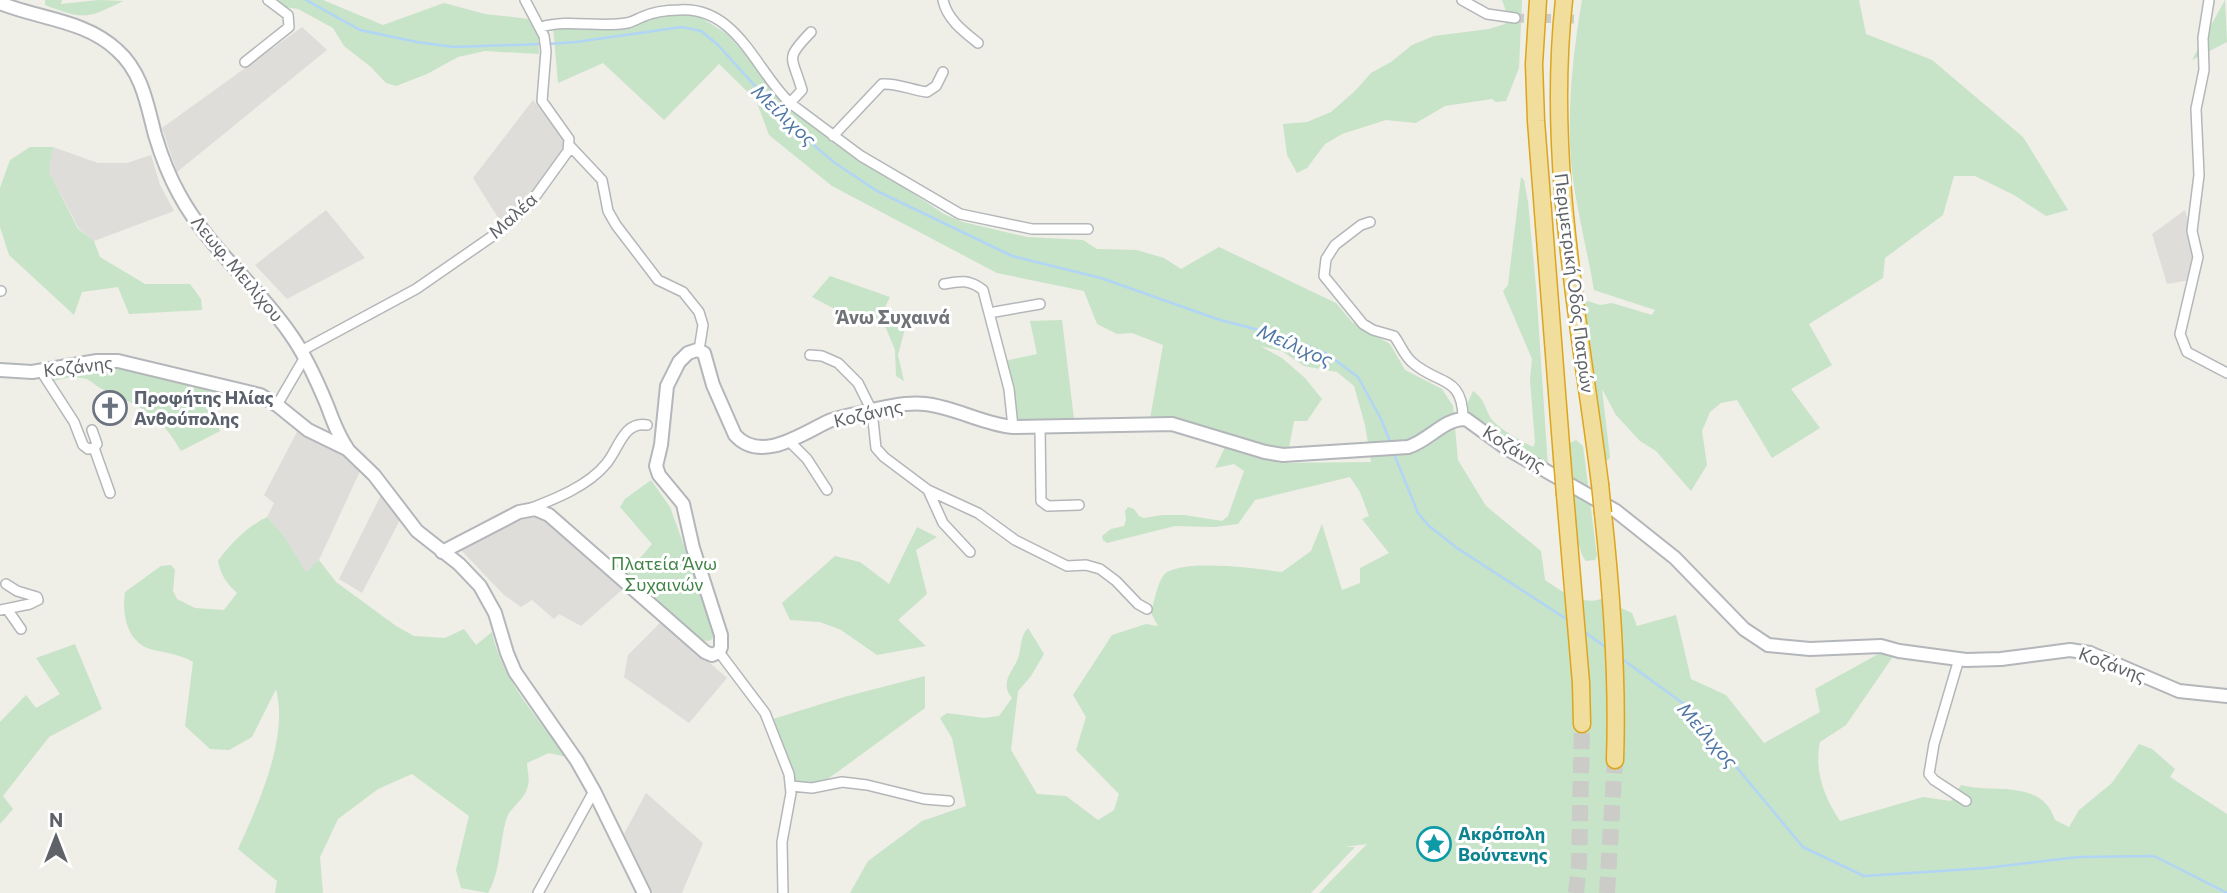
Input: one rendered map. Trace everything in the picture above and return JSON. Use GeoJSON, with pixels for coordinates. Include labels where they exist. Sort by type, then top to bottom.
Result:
{"type":"FeatureCollection","features":[{"type":"Feature","properties":{"kind":"highway","name":"Περιμετρική Οδός Πατρών"},"geometry":{"type":"LineString","coordinates":[[1538,0],[1534,64],[1536,121],[1582,724]]}},
{"type":"Feature","properties":{"kind":"highway","name":"Περιμετρική Οδός Πατρών"},"geometry":{"type":"LineString","coordinates":[[1564,0],[1560,34],[1559,116],[1562,201],[1609,564],[1616,661],[1615,760]]}},
{"type":"Feature","properties":{"kind":"street"},"geometry":{"type":"LineString","coordinates":[[245,62],[285,32],[290,25],[288,15],[268,0]]}},
{"type":"Feature","properties":{"kind":"street"},"geometry":{"type":"LineString","coordinates":[[525,0],[545,39],[542,101],[569,139],[570,146],[602,180],[608,211],[616,225],[658,280],[683,292],[699,312],[703,324],[699,350],[692,350],[682,359],[667,386],[656,466],[659,475],[683,504],[693,548],[722,643],[719,652],[712,655],[705,652],[549,515],[527,509]]}},
{"type":"Feature","properties":{"kind":"street"},"geometry":{"type":"LineString","coordinates":[[943,0],[957,27],[978,43]]}},
{"type":"Feature","properties":{"kind":"street"},"geometry":{"type":"LineString","coordinates":[[1462,0],[1487,14],[1516,18]]}},
{"type":"Feature","properties":{"kind":"street"},"geometry":{"type":"LineString","coordinates":[[2209,0],[2203,38],[2204,70],[2196,109],[2199,175],[2192,231],[2197,257],[2180,334],[2187,352],[2227,373]]}},
{"type":"Feature","properties":{"kind":"street","name":"Λεωφ. Μειλίχου"},"geometry":{"type":"LineString","coordinates":[[0,3],[85,29],[111,44],[124,56],[142,87],[162,156],[185,205],[227,262],[276,314],[303,355],[347,449]]}},
{"type":"Feature","properties":{"kind":"street"},"geometry":{"type":"LineString","coordinates":[[541,27],[564,23],[629,23],[645,16],[679,10],[701,12],[736,34],[757,58],[781,95],[790,103],[861,156],[960,214],[1031,229],[1088,229]]}},
{"type":"Feature","properties":{"kind":"street"},"geometry":{"type":"LineString","coordinates":[[790,103],[802,90],[792,53],[811,32]]}},
{"type":"Feature","properties":{"kind":"street"},"geometry":{"type":"LineString","coordinates":[[833,135],[882,84],[895,83],[927,92],[936,86],[943,72]]}},
{"type":"Feature","properties":{"kind":"street","name":"Μαλέα"},"geometry":{"type":"LineString","coordinates":[[303,355],[416,289],[497,233],[529,205],[570,146]]}},
{"type":"Feature","properties":{"kind":"street"},"geometry":{"type":"LineString","coordinates":[[1370,222],[1346,235],[1332,249],[1325,262],[1326,279],[1363,324],[1394,336],[1411,362],[1452,384],[1461,400],[1463,419]]}},
{"type":"Feature","properties":{"kind":"street"},"geometry":{"type":"LineString","coordinates":[[944,284],[974,282],[983,290],[1009,388],[1013,427]]}},
{"type":"Feature","properties":{"kind":"street"},"geometry":{"type":"LineString","coordinates":[[989,313],[1040,304]]}},
{"type":"Feature","properties":{"kind":"street","name":"Κοζάνης"},"geometry":{"type":"LineString","coordinates":[[699,350],[704,353],[722,411],[737,438],[755,446],[781,444],[831,421],[872,411],[924,404],[945,408],[988,424],[1013,427],[1172,424],[1283,455],[1415,445],[1448,423],[1463,419],[1474,423],[1506,448],[1616,511],[1675,558],[1744,629],[1768,645],[1810,649],[1881,646],[1959,659],[2001,659],[2070,650],[2090,653],[2179,691],[2227,696]]}},
{"type":"Feature","properties":{"kind":"street"},"geometry":{"type":"LineString","coordinates":[[277,405],[303,355]]}},
{"type":"Feature","properties":{"kind":"street"},"geometry":{"type":"LineString","coordinates":[[810,355],[830,359],[846,369],[858,383],[872,411],[876,448],[884,457],[928,490],[971,509],[1011,537],[1067,566],[1086,565],[1098,568],[1147,609]]}},
{"type":"Feature","properties":{"kind":"street","name":"Κοζάνης"},"geometry":{"type":"LineString","coordinates":[[0,370],[41,371],[97,361],[118,361],[260,395],[308,430],[347,449],[374,475],[417,531],[464,569],[487,597],[498,619],[515,673],[577,761],[644,893]]}},
{"type":"Feature","properties":{"kind":"street"},"geometry":{"type":"LineString","coordinates":[[41,371],[74,422],[84,447],[94,448]]}},
{"type":"Feature","properties":{"kind":"street"},"geometry":{"type":"LineString","coordinates":[[442,552],[516,513],[574,488],[605,465],[626,431],[632,426],[647,425]]}},
{"type":"Feature","properties":{"kind":"street"},"geometry":{"type":"LineString","coordinates":[[1040,427],[1041,501],[1048,506],[1079,505]]}},
{"type":"Feature","properties":{"kind":"street"},"geometry":{"type":"LineString","coordinates":[[92,430],[97,442],[94,448],[110,493]]}},
{"type":"Feature","properties":{"kind":"street"},"geometry":{"type":"LineString","coordinates":[[789,441],[807,459],[827,490]]}},
{"type":"Feature","properties":{"kind":"street"},"geometry":{"type":"LineString","coordinates":[[928,490],[943,523],[970,552]]}},
{"type":"Feature","properties":{"kind":"street"},"geometry":{"type":"LineString","coordinates":[[6,583],[38,599],[36,602],[4,609],[21,629]]}},
{"type":"Feature","properties":{"kind":"street"},"geometry":{"type":"LineString","coordinates":[[719,652],[765,713],[784,758],[791,786],[782,842],[783,893]]}},
{"type":"Feature","properties":{"kind":"street"},"geometry":{"type":"LineString","coordinates":[[1959,659],[1934,744],[1929,774],[1966,801]]}},
{"type":"Feature","properties":{"kind":"street"},"geometry":{"type":"LineString","coordinates":[[791,786],[812,788],[842,782],[867,785],[924,799],[949,801]]}},
{"type":"Feature","properties":{"kind":"street"},"geometry":{"type":"LineString","coordinates":[[538,893],[594,790]]}},
{"type":"Feature","properties":{"kind":"shaded area"},"geometry":{"type":"Polygon","coordinates":[[[302,27],[327,50],[177,172],[162,128],[302,27]]]}},
{"type":"Feature","properties":{"kind":"shaded area"},"geometry":{"type":"Polygon","coordinates":[[[533,100],[566,143],[535,191],[502,224],[473,178],[533,100]]]}},
{"type":"Feature","properties":{"kind":"shaded area"},"geometry":{"type":"Polygon","coordinates":[[[53,147],[98,163],[127,163],[151,155],[160,185],[174,211],[94,241],[79,229],[49,172],[53,147]]]}},
{"type":"Feature","properties":{"kind":"shaded area"},"geometry":{"type":"Polygon","coordinates":[[[326,210],[365,258],[287,299],[255,265],[326,210]]]}},
{"type":"Feature","properties":{"kind":"shaded area"},"geometry":{"type":"Polygon","coordinates":[[[2185,210],[2196,249],[2190,280],[2167,284],[2152,234],[2185,210]]]}},
{"type":"Feature","properties":{"kind":"shaded area"},"geometry":{"type":"Polygon","coordinates":[[[298,430],[333,447],[361,469],[319,560],[306,573],[284,536],[267,517],[274,503],[264,495],[298,430]]]}},
{"type":"Feature","properties":{"kind":"shaded area"},"geometry":{"type":"Polygon","coordinates":[[[382,493],[402,516],[362,593],[339,579],[382,493]]]}},
{"type":"Feature","properties":{"kind":"shaded area"},"geometry":{"type":"Polygon","coordinates":[[[528,513],[542,516],[624,588],[581,626],[559,614],[554,619],[532,600],[521,607],[504,595],[460,549],[528,513]]]}},
{"type":"Feature","properties":{"kind":"shaded area"},"geometry":{"type":"Polygon","coordinates":[[[662,621],[727,678],[689,723],[624,677],[628,655],[662,621]]]}},
{"type":"Feature","properties":{"kind":"shaded area"},"geometry":{"type":"Polygon","coordinates":[[[646,793],[703,843],[682,893],[653,893],[624,834],[646,793]]]}},
{"type":"Feature","properties":{"kind":"green space"},"geometry":{"type":"Polygon","coordinates":[[[45,0],[62,0],[61,4],[99,0],[123,1],[93,14],[77,15],[45,5],[45,0]]]}},
{"type":"Feature","properties":{"kind":"green space"},"geometry":{"type":"Polygon","coordinates":[[[273,0],[323,0],[383,25],[444,3],[485,14],[529,19],[538,36],[539,54],[485,51],[458,57],[427,74],[396,86],[386,83],[344,46],[333,28],[298,9],[285,7],[273,0]]]}},
{"type":"Feature","properties":{"kind":"green space"},"geometry":{"type":"Polygon","coordinates":[[[1502,0],[1522,0],[1519,68],[1506,101],[1496,102],[1492,99],[1445,106],[1416,123],[1386,120],[1342,134],[1325,144],[1307,168],[1297,173],[1287,155],[1283,124],[1307,122],[1331,112],[1371,73],[1391,62],[1412,45],[1434,36],[1489,29],[1505,24],[1506,11],[1502,0]]]}},
{"type":"Feature","properties":{"kind":"green space"},"geometry":{"type":"Polygon","coordinates":[[[1582,0],[1859,0],[1866,34],[1932,60],[2023,137],[2068,210],[2046,216],[2014,195],[1975,176],[1954,176],[1943,215],[1885,258],[1883,278],[1809,324],[1832,365],[1791,389],[1820,428],[1772,458],[1737,400],[1721,403],[1710,412],[1702,431],[1707,465],[1691,491],[1656,451],[1640,441],[1616,415],[1602,389],[1610,458],[1605,462],[1583,303],[1612,303],[1652,315],[1655,310],[1594,290],[1575,194],[1570,142],[1572,81],[1582,0]]]}},
{"type":"Feature","properties":{"kind":"green space"},"geometry":{"type":"Polygon","coordinates":[[[2225,0],[2227,42],[2192,60],[2225,0]]]}},
{"type":"Feature","properties":{"kind":"green space"},"geometry":{"type":"Polygon","coordinates":[[[677,14],[700,17],[727,34],[780,100],[944,214],[963,222],[1027,237],[1083,240],[1097,249],[1137,250],[1164,258],[1181,269],[1219,247],[1336,303],[1352,322],[1390,344],[1405,370],[1442,389],[1453,406],[1458,460],[1486,506],[1541,551],[1545,580],[1579,599],[1601,599],[1632,613],[1637,626],[1676,615],[1691,679],[1726,695],[1764,743],[1820,712],[1815,689],[1882,652],[1894,655],[1846,725],[1820,742],[1819,773],[1829,803],[1840,821],[1923,797],[1951,801],[1961,785],[2028,793],[2039,798],[2048,807],[2055,820],[2069,827],[2079,810],[2112,783],[2139,744],[2152,749],[2175,769],[2170,777],[2227,814],[2227,893],[1319,893],[1367,844],[1344,847],[1355,847],[1311,893],[850,893],[868,861],[922,821],[966,806],[952,738],[940,718],[947,713],[984,718],[999,716],[1012,698],[1007,683],[1017,661],[1023,635],[1028,628],[1044,654],[1018,691],[1011,750],[1037,794],[1066,796],[1098,820],[1114,810],[1119,794],[1076,750],[1086,717],[1073,695],[1112,635],[1146,624],[1158,626],[1151,613],[1163,576],[1171,570],[1201,566],[1282,572],[1311,551],[1322,524],[1342,590],[1360,583],[1360,568],[1389,553],[1362,519],[1369,516],[1360,492],[1350,477],[1255,500],[1238,524],[1214,527],[1175,526],[1107,543],[1102,536],[1111,529],[1124,526],[1125,511],[1128,507],[1144,518],[1184,515],[1222,521],[1228,516],[1244,471],[1234,464],[1215,468],[1227,443],[1281,463],[1371,462],[1365,425],[1354,386],[1337,372],[1304,366],[1282,351],[1260,346],[1282,358],[1305,378],[1322,399],[1307,421],[1294,421],[1288,453],[1150,419],[1163,345],[1132,333],[1117,334],[1097,324],[1084,291],[997,273],[832,186],[769,135],[756,100],[719,64],[664,120],[603,63],[558,83],[553,27],[677,14]]]}},
{"type":"Feature","properties":{"kind":"green space"},"geometry":{"type":"Polygon","coordinates":[[[30,147],[53,147],[49,172],[78,229],[94,241],[100,257],[145,284],[190,284],[201,299],[202,310],[129,314],[118,287],[82,292],[74,315],[9,255],[0,227],[0,188],[10,160],[30,147]]]}},
{"type":"Feature","properties":{"kind":"green space"},"geometry":{"type":"Polygon","coordinates":[[[1521,177],[1528,202],[1536,287],[1548,467],[1468,416],[1467,412],[1473,391],[1499,426],[1533,447],[1535,443],[1530,380],[1532,359],[1503,291],[1508,285],[1521,177]]]}},
{"type":"Feature","properties":{"kind":"green space"},"geometry":{"type":"Polygon","coordinates":[[[830,276],[890,297],[884,309],[906,325],[898,355],[904,381],[896,376],[895,350],[886,328],[875,321],[852,318],[812,297],[830,276]]]}},
{"type":"Feature","properties":{"kind":"green space"},"geometry":{"type":"Polygon","coordinates":[[[1062,320],[1074,419],[1018,423],[1014,416],[1004,361],[1037,354],[1030,321],[1062,320]]]}},
{"type":"Feature","properties":{"kind":"green space"},"geometry":{"type":"Polygon","coordinates":[[[111,363],[215,388],[204,399],[220,431],[181,451],[156,418],[137,406],[86,379],[78,377],[53,381],[49,376],[95,364],[111,363]]]}},
{"type":"Feature","properties":{"kind":"green space"},"geometry":{"type":"Polygon","coordinates":[[[1576,440],[1583,446],[1597,556],[1595,560],[1586,561],[1574,523],[1568,444],[1576,440]]]}},
{"type":"Feature","properties":{"kind":"green space","name":"Πλατεία Άνω Συχαινών"},"geometry":{"type":"Polygon","coordinates":[[[651,480],[670,507],[711,620],[715,637],[709,641],[700,640],[625,576],[652,544],[620,507],[625,499],[651,480]]]}},
{"type":"Feature","properties":{"kind":"green space"},"geometry":{"type":"Polygon","coordinates":[[[267,517],[284,536],[306,572],[319,560],[336,582],[414,636],[445,638],[464,629],[476,645],[492,632],[512,683],[567,757],[549,753],[527,763],[527,790],[507,817],[495,875],[488,893],[461,888],[456,870],[469,816],[412,774],[378,789],[338,819],[320,857],[323,893],[275,893],[277,881],[238,849],[262,792],[275,750],[279,708],[276,689],[252,737],[229,750],[210,749],[185,726],[193,662],[178,655],[150,649],[136,640],[127,625],[124,600],[125,592],[161,566],[171,565],[175,570],[173,591],[177,599],[195,608],[224,610],[237,593],[225,579],[218,561],[240,536],[267,517]]]}},
{"type":"Feature","properties":{"kind":"green space"},"geometry":{"type":"Polygon","coordinates":[[[917,527],[937,537],[916,550],[927,594],[898,620],[926,646],[877,655],[841,630],[820,622],[790,620],[782,603],[835,556],[860,562],[889,584],[917,527]]]}},
{"type":"Feature","properties":{"kind":"green space"},"geometry":{"type":"Polygon","coordinates":[[[75,644],[102,709],[49,737],[3,796],[13,809],[0,824],[0,722],[26,695],[36,708],[60,694],[36,658],[75,644]]]}},
{"type":"Feature","properties":{"kind":"green space"},"geometry":{"type":"Polygon","coordinates":[[[925,676],[925,708],[825,781],[817,784],[794,784],[773,719],[925,676]]]}},
{"type":"Feature","properties":{"kind":"waterway","name":"Μείλιχος"},"geometry":{"type":"LineString","coordinates":[[306,0],[360,30],[417,42],[454,47],[541,44]]}},
{"type":"Feature","properties":{"kind":"waterway","name":"Μείλιχος"},"geometry":{"type":"LineString","coordinates":[[548,44],[682,27],[701,31],[718,45],[793,128],[835,163],[877,191],[1012,256],[1101,278],[1220,320],[1286,337],[1327,354],[1358,377],[1391,444]]}},
{"type":"Feature","properties":{"kind":"waterway","name":"Μείλιχος"},"geometry":{"type":"LineString","coordinates":[[1394,454],[1418,513],[1429,526],[1457,548],[1571,622]]}},
{"type":"Feature","properties":{"kind":"waterway","name":"Μείλιχος"},"geometry":{"type":"LineString","coordinates":[[1582,630],[1608,649]]}},
{"type":"Feature","properties":{"kind":"waterway","name":"Μείλιχος"},"geometry":{"type":"LineString","coordinates":[[1622,659],[1684,704],[1803,847],[1864,876],[1986,868],[2078,857],[2154,856],[2227,893]]}},
{"type":"Feature","properties":{"kind":"tunnel"},"geometry":{"type":"LineString","coordinates":[[1515,18],[1574,19]]}},
{"type":"Feature","properties":{"kind":"tunnel"},"geometry":{"type":"LineString","coordinates":[[1576,893],[1582,724]]}},
{"type":"Feature","properties":{"kind":"tunnel"},"geometry":{"type":"LineString","coordinates":[[1607,893],[1615,760]]}},
{"type":"Feature","properties":{"kind":"place","name":"Προφήτης Ηλίας Ανθούπολης"},"geometry":{"type":"Point","coordinates":[110,408]}},
{"type":"Feature","properties":{"kind":"place","name":"Ακρόπολη Βούντενης"},"geometry":{"type":"Point","coordinates":[1434,844]}},
{"type":"Feature","properties":{"kind":"district","name":"Άνω Συχαινά"},"geometry":{"type":"Point","coordinates":[893,317]}}]}
